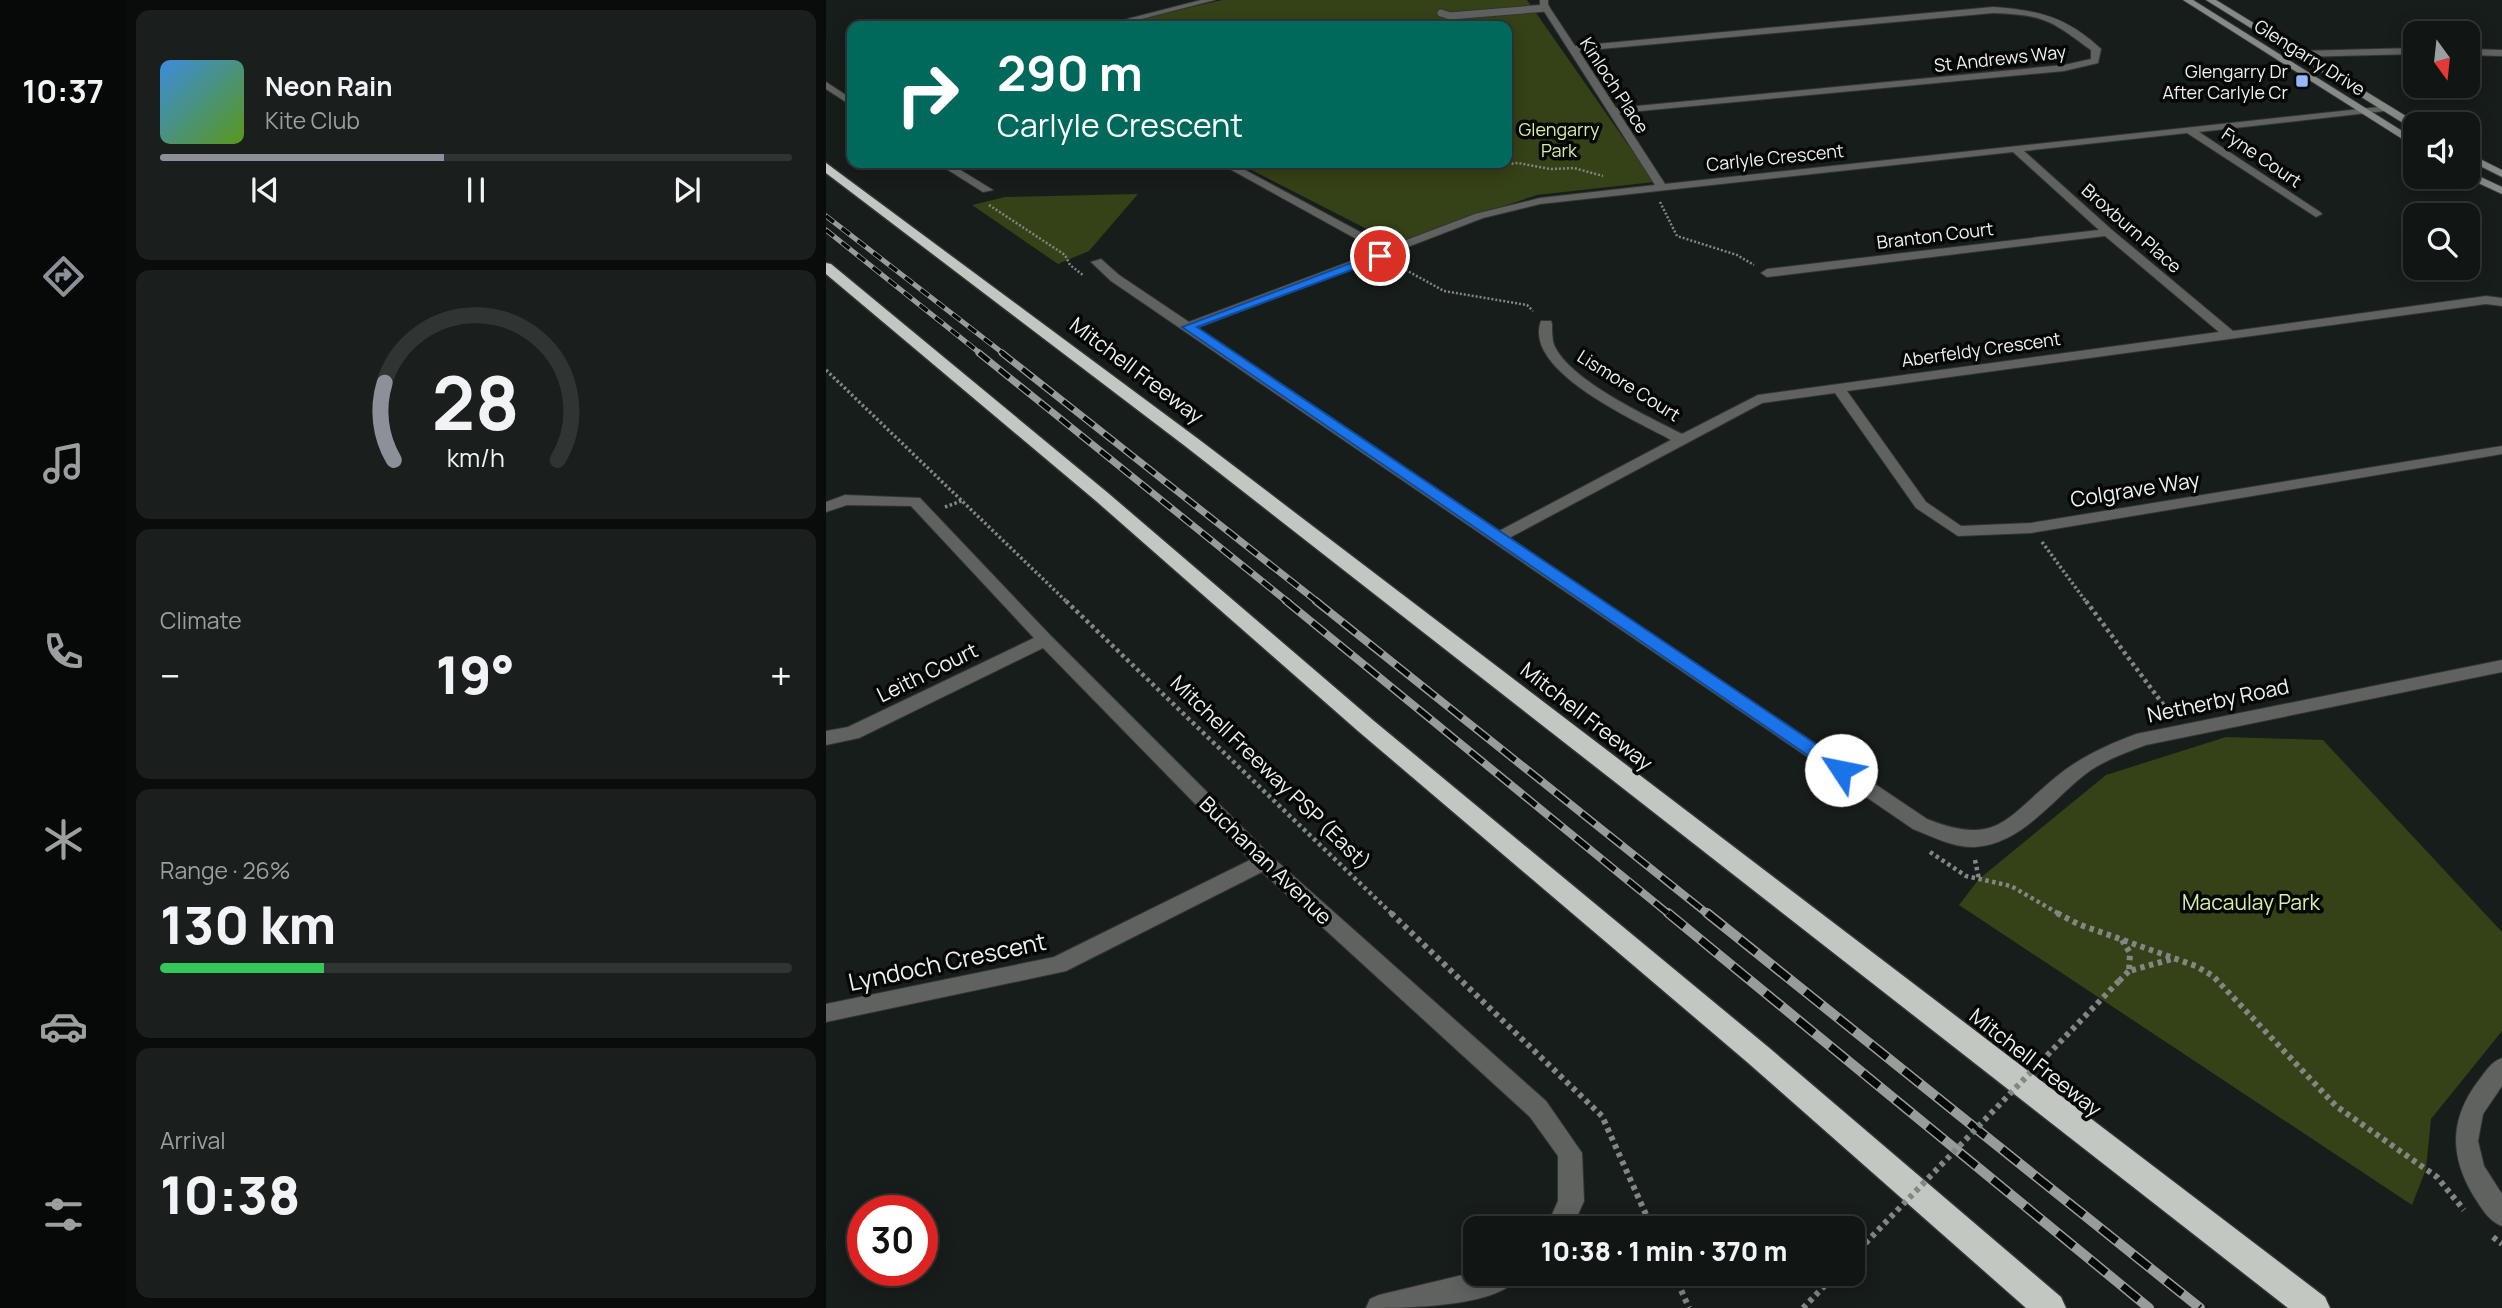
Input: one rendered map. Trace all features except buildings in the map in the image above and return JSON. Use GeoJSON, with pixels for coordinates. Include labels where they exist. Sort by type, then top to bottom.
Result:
{"type":"FeatureCollection","features":[{"type":"Feature","properties":{"kind":"highway","name":"Mitchell Freeway"},"geometry":{"type":"LineString","coordinates":[[826,167],[1191,442],[2315,1308]]}},
{"type":"Feature","properties":{"kind":"highway"},"geometry":{"type":"LineString","coordinates":[[826,267],[1102,497],[1366,726],[1768,1063],[2050,1308]]}},
{"type":"Feature","properties":{"kind":"main road","name":"Glengarry Drive"},"geometry":{"type":"LineString","coordinates":[[2187,0],[2403,136]]}},
{"type":"Feature","properties":{"kind":"main road","name":"Glengarry Drive"},"geometry":{"type":"LineString","coordinates":[[2210,0],[2403,119]]}},
{"type":"Feature","properties":{"kind":"main road"},"geometry":{"type":"LineString","coordinates":[[2480,162],[2502,174]]}},
{"type":"Feature","properties":{"kind":"main road"},"geometry":{"type":"LineString","coordinates":[[2480,180],[2502,191]]}},
{"type":"Feature","properties":{"kind":"street"},"geometry":{"type":"LineString","coordinates":[[1125,21],[1211,0]]}},
{"type":"Feature","properties":{"kind":"street","name":"Kinloch Place"},"geometry":{"type":"LineString","coordinates":[[1545,4],[1614,111],[1658,187]]}},
{"type":"Feature","properties":{"kind":"street","name":"St Andrews Way"},"geometry":{"type":"LineString","coordinates":[[1573,49],[1993,10],[2030,12],[2054,19],[2095,49],[2095,61],[2064,68],[1614,111]]}},
{"type":"Feature","properties":{"kind":"street"},"geometry":{"type":"LineString","coordinates":[[2298,54],[2403,51]]}},
{"type":"Feature","properties":{"kind":"street"},"geometry":{"type":"LineString","coordinates":[[2480,52],[2502,53]]}},
{"type":"Feature","properties":{"kind":"street"},"geometry":{"type":"LineString","coordinates":[[826,85],[847,100]]}},
{"type":"Feature","properties":{"kind":"street","name":"Carlyle Crescent"},"geometry":{"type":"LineString","coordinates":[[1188,327],[1479,216],[1540,201],[2385,108]]}},
{"type":"Feature","properties":{"kind":"street","name":"Fyne Court"},"geometry":{"type":"LineString","coordinates":[[2188,129],[2316,214]]}},
{"type":"Feature","properties":{"kind":"street","name":"Broxburn Place"},"geometry":{"type":"LineString","coordinates":[[2015,148],[2108,232],[2228,333]]}},
{"type":"Feature","properties":{"kind":"street"},"geometry":{"type":"LineString","coordinates":[[950,168],[987,190]]}},
{"type":"Feature","properties":{"kind":"street"},"geometry":{"type":"LineString","coordinates":[[1233,168],[1384,254]]}},
{"type":"Feature","properties":{"kind":"street","name":"Branton Court"},"geometry":{"type":"LineString","coordinates":[[1767,273],[2108,232]]}},
{"type":"Feature","properties":{"kind":"street"},"geometry":{"type":"LineString","coordinates":[[1097,262],[1115,278],[1499,537]]}},
{"type":"Feature","properties":{"kind":"street","name":"Aberfeldy Crescent"},"geometry":{"type":"LineString","coordinates":[[1499,537],[1679,438],[1758,399],[2228,333],[2486,300],[2502,302]]}},
{"type":"Feature","properties":{"kind":"street","name":"Lismore Court"},"geometry":{"type":"LineString","coordinates":[[1546,324],[1549,347],[1565,369],[1586,385],[1679,438]]}},
{"type":"Feature","properties":{"kind":"street","name":"Colgrave Way"},"geometry":{"type":"LineString","coordinates":[[1839,389],[1921,505],[1958,531],[2031,528],[2502,450]]}},
{"type":"Feature","properties":{"kind":"street","name":"Buchanan Avenue"},"geometry":{"type":"LineString","coordinates":[[826,507],[845,500],[915,501],[1045,640],[1264,862],[1538,1109],[1570,1153],[1571,1201],[1564,1216]]}},
{"type":"Feature","properties":{"kind":"street","name":"Netherby Road"},"geometry":{"type":"LineString","coordinates":[[1499,537],[1920,824],[1944,834],[1972,838],[2008,831],[2083,766],[2110,751],[2182,729],[2502,666]]}},
{"type":"Feature","properties":{"kind":"street","name":"Leith Court"},"geometry":{"type":"LineString","coordinates":[[826,738],[852,733],[1045,640]]}},
{"type":"Feature","properties":{"kind":"street","name":"Lyndoch Crescent"},"geometry":{"type":"LineString","coordinates":[[826,1013],[1058,965],[1264,862]]}},
{"type":"Feature","properties":{"kind":"street"},"geometry":{"type":"LineString","coordinates":[[2502,1068],[2472,1111],[2466,1128],[2467,1149],[2473,1171],[2502,1214]]}},
{"type":"Feature","properties":{"kind":"street"},"geometry":{"type":"LineString","coordinates":[[1379,1308],[1472,1286]]}},
{"type":"Feature","properties":{"kind":"lane"},"geometry":{"type":"LineString","coordinates":[[1441,13],[1450,16],[1545,4]]}},
{"type":"Feature","properties":{"kind":"path"},"geometry":{"type":"LineString","coordinates":[[1512,164],[1550,169],[1574,168],[1605,176]]}},
{"type":"Feature","properties":{"kind":"path"},"geometry":{"type":"LineString","coordinates":[[1459,168],[1479,168]]}},
{"type":"Feature","properties":{"kind":"path"},"geometry":{"type":"LineString","coordinates":[[1658,187],[1677,236],[1737,255],[1767,273]]}},
{"type":"Feature","properties":{"kind":"path"},"geometry":{"type":"LineString","coordinates":[[1384,254],[1444,291],[1527,305],[1546,324]]}},
{"type":"Feature","properties":{"kind":"path","name":"Mitchell Freeway PSP (East)"},"geometry":{"type":"LineString","coordinates":[[826,370],[1602,1116],[1647,1216]]}},
{"type":"Feature","properties":{"kind":"path"},"geometry":{"type":"LineString","coordinates":[[2031,528],[2182,729]]}},
{"type":"Feature","properties":{"kind":"path"},"geometry":{"type":"LineString","coordinates":[[2121,940],[2130,953],[2129,971]]}},
{"type":"Feature","properties":{"kind":"path"},"geometry":{"type":"LineString","coordinates":[[1865,1244],[2129,971],[2175,959]]}},
{"type":"Feature","properties":{"kind":"path"},"geometry":{"type":"LineString","coordinates":[[1679,1286],[1689,1308]]}},
{"type":"Feature","properties":{"kind":"path"},"geometry":{"type":"LineString","coordinates":[[1803,1308],[1824,1286]]}},
{"type":"Feature","properties":{"kind":"green space","name":"Glengarry Park"},"geometry":{"type":"Polygon","coordinates":[[[1222,0],[1527,0],[1654,182],[1537,195],[1394,243],[1248,168],[1512,168],[1512,21],[1131,21],[1222,0]]]}},
{"type":"Feature","properties":{"kind":"green space"},"geometry":{"type":"Polygon","coordinates":[[[1138,194],[1089,251],[1058,264],[972,205],[1005,197],[1138,194]]]}},
{"type":"Feature","properties":{"kind":"green space","name":"Macaulay Park"},"geometry":{"type":"Polygon","coordinates":[[[2226,737],[2323,740],[2502,932],[2502,1031],[2431,1119],[2426,1169],[2412,1205],[1959,905],[1979,879],[2106,775],[2226,737]]]}},
{"type":"Feature","properties":{"kind":"railway"},"geometry":{"type":"LineString","coordinates":[[826,216],[1004,354]]}},
{"type":"Feature","properties":{"kind":"railway"},"geometry":{"type":"LineString","coordinates":[[826,230],[981,354]]}},
{"type":"Feature","properties":{"kind":"railway"},"geometry":{"type":"LineString","coordinates":[[979,353],[1289,603]]}},
{"type":"Feature","properties":{"kind":"railway"},"geometry":{"type":"LineString","coordinates":[[1002,353],[1319,603]]}},
{"type":"Feature","properties":{"kind":"railway"},"geometry":{"type":"LineString","coordinates":[[1286,601],[1670,915]]}},
{"type":"Feature","properties":{"kind":"railway"},"geometry":{"type":"LineString","coordinates":[[1316,601],[1709,915]]}},
{"type":"Feature","properties":{"kind":"railway"},"geometry":{"type":"LineString","coordinates":[[1668,913],[2149,1308]]}},
{"type":"Feature","properties":{"kind":"railway"},"geometry":{"type":"LineString","coordinates":[[1707,913],[2200,1308]]}},
{"type":"Feature","properties":{"kind":"place","name":"Glengarry Dr After Carlyle Cr"},"geometry":{"type":"Point","coordinates":[2302,81]}},
{"type":"Feature","properties":{"kind":"route"},"geometry":{"type":"LineString","coordinates":[[1380,256],[1188,327],[1841,770]]}}]}
